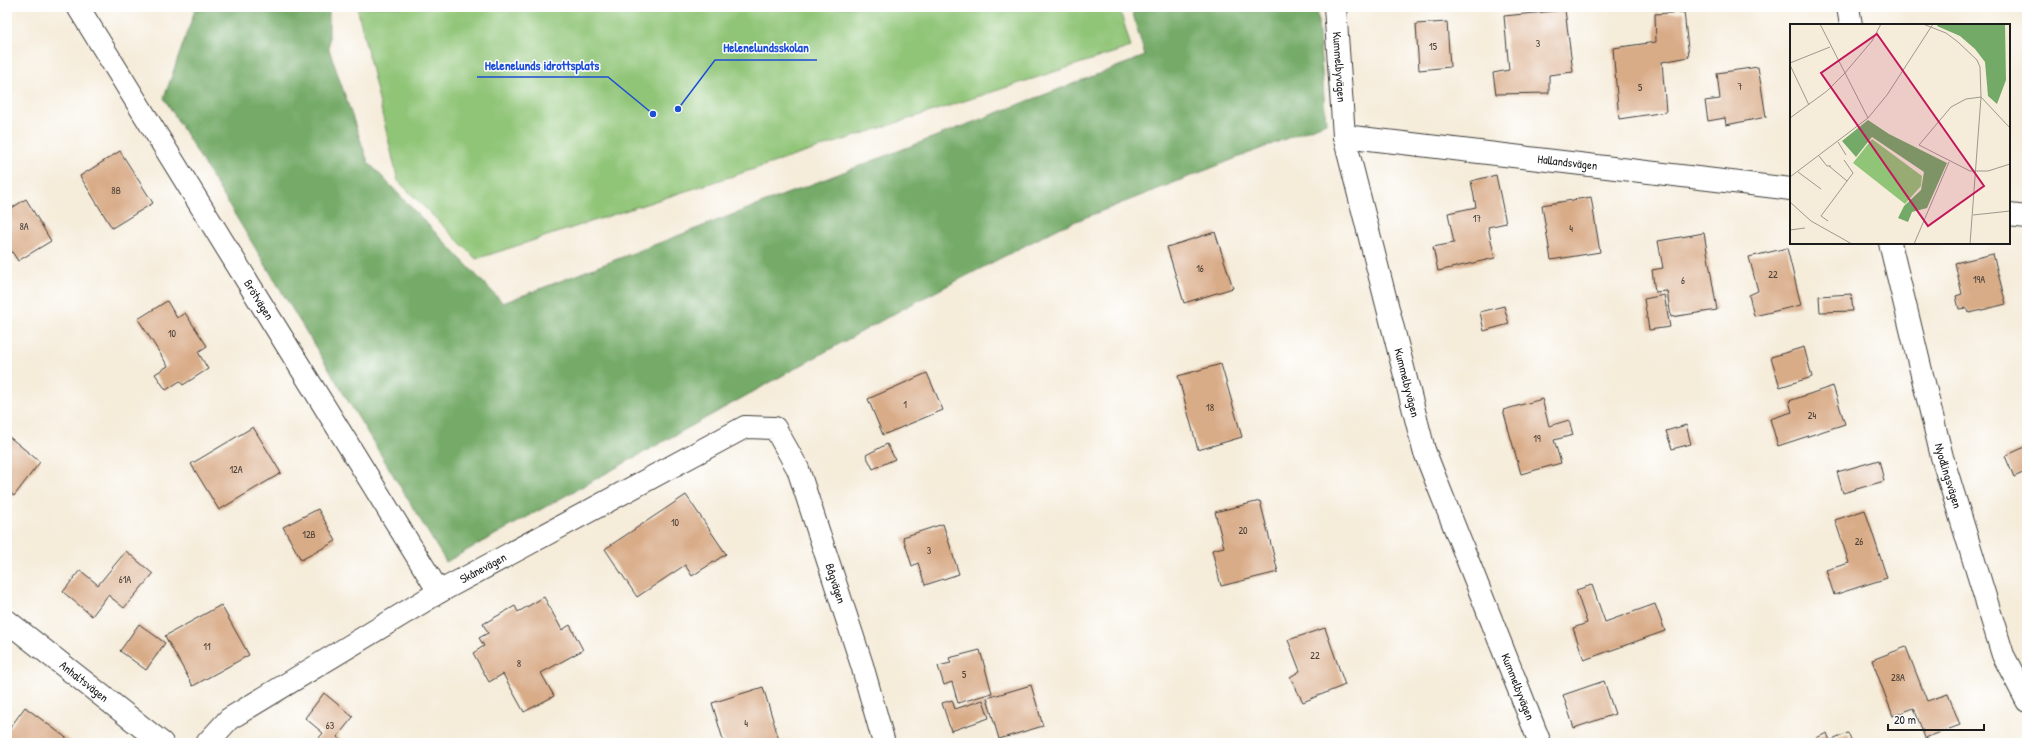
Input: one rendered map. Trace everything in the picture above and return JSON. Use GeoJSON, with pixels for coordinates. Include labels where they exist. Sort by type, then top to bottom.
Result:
{"type":"FeatureCollection","features":[{"type":"Feature","properties":{"kind":"street","name":"Brötvägen"},"geometry":{"type":"LineString","coordinates":[[78,7],[439,592]]}},
{"type":"Feature","properties":{"kind":"street","name":"Kummelbyvägen"},"geometry":{"type":"LineString","coordinates":[[1335,7],[1344,136],[1424,450],[1540,743]]}},
{"type":"Feature","properties":{"kind":"street"},"geometry":{"type":"LineString","coordinates":[[1848,7],[1851,24]]}},
{"type":"Feature","properties":{"kind":"street","name":"Hallandsvägen"},"geometry":{"type":"LineString","coordinates":[[1344,136],[1790,189]]}},
{"type":"Feature","properties":{"kind":"street"},"geometry":{"type":"LineString","coordinates":[[2010,215],[2027,217]]}},
{"type":"Feature","properties":{"kind":"street","name":"Nyodlingsvägen"},"geometry":{"type":"LineString","coordinates":[[1890,244],[1944,464],[2003,655],[2027,701]]}},
{"type":"Feature","properties":{"kind":"street","name":"Skånevägen"},"geometry":{"type":"LineString","coordinates":[[207,743],[229,720],[439,592],[745,427],[775,428]]}},
{"type":"Feature","properties":{"kind":"street","name":"Bågvägen"},"geometry":{"type":"LineString","coordinates":[[775,428],[798,469],[862,665],[884,743]]}},
{"type":"Feature","properties":{"kind":"street","name":"Anhaltsvägen"},"geometry":{"type":"LineString","coordinates":[[7,621],[162,743]]}},
{"type":"Feature","properties":{"kind":"green space"},"geometry":{"type":"Polygon","coordinates":[[[196,7],[329,7],[329,49],[368,162],[503,303],[1145,56],[1131,7],[1317,7],[1326,123],[1061,227],[908,306],[446,562],[164,98],[196,7]]]}},
{"type":"Feature","properties":{"kind":"green space"},"geometry":{"type":"Polygon","coordinates":[[[357,7],[1119,7],[1131,47],[476,259],[398,181],[357,7]]]}},
{"type":"Feature","properties":{"kind":"building"},"geometry":{"type":"Polygon","coordinates":[[[1565,10],[1573,72],[1549,75],[1549,93],[1496,94],[1493,73],[1509,70],[1504,16],[1565,10]]]}},
{"type":"Feature","properties":{"kind":"building"},"geometry":{"type":"Polygon","coordinates":[[[1684,12],[1689,57],[1662,62],[1666,112],[1619,119],[1613,48],[1656,42],[1655,14],[1684,12]]]}},
{"type":"Feature","properties":{"kind":"building"},"geometry":{"type":"Polygon","coordinates":[[[1447,22],[1450,67],[1419,70],[1416,24],[1447,22]]]}},
{"type":"Feature","properties":{"kind":"building"},"geometry":{"type":"Polygon","coordinates":[[[1758,67],[1766,117],[1726,125],[1725,118],[1708,121],[1705,101],[1720,99],[1717,73],[1758,67]]]}},
{"type":"Feature","properties":{"kind":"building"},"geometry":{"type":"Polygon","coordinates":[[[120,151],[153,203],[112,228],[80,176],[120,151]]]}},
{"type":"Feature","properties":{"kind":"building"},"geometry":{"type":"Polygon","coordinates":[[[1496,175],[1506,223],[1488,227],[1495,258],[1438,271],[1433,247],[1454,243],[1448,213],[1476,207],[1471,181],[1496,175]]]}},
{"type":"Feature","properties":{"kind":"building"},"geometry":{"type":"Polygon","coordinates":[[[1591,197],[1600,252],[1551,260],[1542,205],[1591,197]]]}},
{"type":"Feature","properties":{"kind":"building"},"geometry":{"type":"Polygon","coordinates":[[[26,199],[51,241],[18,261],[7,244],[7,211],[26,199]]]}},
{"type":"Feature","properties":{"kind":"building"},"geometry":{"type":"Polygon","coordinates":[[[1215,232],[1233,288],[1184,303],[1167,247],[1215,232]]]}},
{"type":"Feature","properties":{"kind":"building"},"geometry":{"type":"Polygon","coordinates":[[[1704,233],[1717,310],[1671,317],[1667,291],[1655,292],[1652,270],[1663,268],[1658,241],[1704,233]]]}},
{"type":"Feature","properties":{"kind":"building"},"geometry":{"type":"Polygon","coordinates":[[[1787,248],[1801,305],[1754,316],[1749,295],[1758,291],[1749,257],[1787,248]]]}},
{"type":"Feature","properties":{"kind":"building"},"geometry":{"type":"Polygon","coordinates":[[[1993,254],[2006,304],[1970,313],[1966,308],[1959,309],[1956,296],[1962,294],[1955,263],[1993,254]]]}},
{"type":"Feature","properties":{"kind":"building"},"geometry":{"type":"Polygon","coordinates":[[[1851,294],[1853,311],[1820,312],[1819,296],[1851,294]]]}},
{"type":"Feature","properties":{"kind":"building"},"geometry":{"type":"Polygon","coordinates":[[[1664,295],[1670,327],[1649,330],[1644,299],[1664,295]]]}},
{"type":"Feature","properties":{"kind":"building"},"geometry":{"type":"Polygon","coordinates":[[[167,301],[177,318],[185,313],[207,346],[198,352],[208,369],[183,385],[180,381],[166,390],[155,374],[168,366],[138,319],[167,301]]]}},
{"type":"Feature","properties":{"kind":"building"},"geometry":{"type":"Polygon","coordinates":[[[1504,306],[1509,324],[1484,331],[1480,312],[1504,306]]]}},
{"type":"Feature","properties":{"kind":"building"},"geometry":{"type":"Polygon","coordinates":[[[1804,347],[1812,377],[1780,387],[1771,357],[1804,347]]]}},
{"type":"Feature","properties":{"kind":"building"},"geometry":{"type":"Polygon","coordinates":[[[1221,364],[1242,437],[1198,450],[1178,376],[1221,364]]]}},
{"type":"Feature","properties":{"kind":"building"},"geometry":{"type":"Polygon","coordinates":[[[927,373],[943,410],[883,435],[868,399],[927,373]]]}},
{"type":"Feature","properties":{"kind":"building"},"geometry":{"type":"Polygon","coordinates":[[[1833,386],[1845,424],[1778,446],[1770,419],[1792,412],[1789,401],[1833,386]]]}},
{"type":"Feature","properties":{"kind":"building"},"geometry":{"type":"Polygon","coordinates":[[[1542,399],[1549,426],[1569,420],[1573,435],[1554,440],[1561,463],[1521,474],[1503,410],[1542,399]]]}},
{"type":"Feature","properties":{"kind":"building"},"geometry":{"type":"Polygon","coordinates":[[[1686,425],[1691,444],[1672,449],[1666,431],[1686,425]]]}},
{"type":"Feature","properties":{"kind":"building"},"geometry":{"type":"Polygon","coordinates":[[[253,427],[281,473],[219,510],[191,464],[253,427]]]}},
{"type":"Feature","properties":{"kind":"building"},"geometry":{"type":"Polygon","coordinates":[[[7,435],[40,462],[14,496],[7,490],[7,435]]]}},
{"type":"Feature","properties":{"kind":"building"},"geometry":{"type":"Polygon","coordinates":[[[887,444],[895,459],[873,469],[866,455],[887,444]]]}},
{"type":"Feature","properties":{"kind":"building"},"geometry":{"type":"Polygon","coordinates":[[[2027,446],[2027,471],[2014,477],[2005,456],[2027,446]]]}},
{"type":"Feature","properties":{"kind":"building"},"geometry":{"type":"Polygon","coordinates":[[[1879,460],[1884,481],[1843,493],[1837,472],[1879,460]]]}},
{"type":"Feature","properties":{"kind":"building"},"geometry":{"type":"Polygon","coordinates":[[[686,495],[726,554],[692,576],[685,565],[637,597],[605,549],[686,495]]]}},
{"type":"Feature","properties":{"kind":"building"},"geometry":{"type":"Polygon","coordinates":[[[1260,501],[1278,572],[1221,586],[1212,550],[1224,547],[1215,512],[1260,501]]]}},
{"type":"Feature","properties":{"kind":"building"},"geometry":{"type":"Polygon","coordinates":[[[318,509],[336,541],[301,560],[283,527],[318,509]]]}},
{"type":"Feature","properties":{"kind":"building"},"geometry":{"type":"Polygon","coordinates":[[[1865,510],[1887,578],[1834,595],[1826,570],[1849,563],[1835,520],[1865,510]]]}},
{"type":"Feature","properties":{"kind":"building"},"geometry":{"type":"Polygon","coordinates":[[[943,524],[959,574],[925,585],[918,563],[912,566],[903,537],[943,524]]]}},
{"type":"Feature","properties":{"kind":"building"},"geometry":{"type":"Polygon","coordinates":[[[126,551],[153,574],[124,608],[108,595],[92,616],[63,592],[80,570],[98,585],[126,551]]]}},
{"type":"Feature","properties":{"kind":"building"},"geometry":{"type":"Polygon","coordinates":[[[1592,585],[1605,622],[1655,604],[1665,631],[1584,660],[1573,628],[1587,623],[1576,590],[1592,585]]]}},
{"type":"Feature","properties":{"kind":"building"},"geometry":{"type":"Polygon","coordinates":[[[544,597],[562,630],[570,625],[583,650],[541,673],[554,696],[524,712],[503,674],[489,682],[473,653],[484,646],[479,638],[488,633],[483,624],[515,606],[518,612],[544,597]]]}},
{"type":"Feature","properties":{"kind":"building"},"geometry":{"type":"Polygon","coordinates":[[[221,605],[249,655],[193,686],[165,636],[221,605]]]}},
{"type":"Feature","properties":{"kind":"building"},"geometry":{"type":"Polygon","coordinates":[[[139,624],[165,643],[146,670],[120,651],[139,624]]]}},
{"type":"Feature","properties":{"kind":"building"},"geometry":{"type":"Polygon","coordinates":[[[1325,628],[1345,685],[1303,702],[1290,677],[1300,671],[1288,640],[1325,628]]]}},
{"type":"Feature","properties":{"kind":"building"},"geometry":{"type":"Polygon","coordinates":[[[1906,647],[1927,701],[1948,694],[1960,725],[1925,738],[1914,708],[1893,716],[1872,660],[1906,647]]]}},
{"type":"Feature","properties":{"kind":"building"},"geometry":{"type":"Polygon","coordinates":[[[980,650],[992,693],[958,703],[952,682],[944,685],[938,666],[951,663],[949,658],[980,650]]]}},
{"type":"Feature","properties":{"kind":"building"},"geometry":{"type":"Polygon","coordinates":[[[1604,681],[1615,714],[1574,728],[1563,695],[1604,681]]]}},
{"type":"Feature","properties":{"kind":"building"},"geometry":{"type":"Polygon","coordinates":[[[1031,685],[1043,726],[999,739],[987,698],[1031,685]]]}},
{"type":"Feature","properties":{"kind":"building"},"geometry":{"type":"Polygon","coordinates":[[[763,687],[780,743],[724,743],[712,703],[763,687]]]}},
{"type":"Feature","properties":{"kind":"building"},"geometry":{"type":"Polygon","coordinates":[[[324,693],[353,717],[337,737],[345,743],[315,743],[323,733],[305,718],[324,693]]]}},
{"type":"Feature","properties":{"kind":"building"},"geometry":{"type":"Polygon","coordinates":[[[952,700],[955,709],[983,700],[989,718],[951,731],[942,703],[952,700]]]}},
{"type":"Feature","properties":{"kind":"building"},"geometry":{"type":"Polygon","coordinates":[[[25,707],[73,743],[7,743],[7,732],[25,707]]]}},
{"type":"Feature","properties":{"kind":"building"},"geometry":{"type":"Polygon","coordinates":[[[1827,733],[1830,741],[1848,733],[1852,743],[1805,743],[1827,733]]]}},
{"type":"Feature","properties":{"kind":"place","name":"Helenelundsskolan"},"geometry":{"type":"Point","coordinates":[678,109]}},
{"type":"Feature","properties":{"kind":"place","name":"Helenelunds idrottsplats"},"geometry":{"type":"Point","coordinates":[653,114]}}]}
